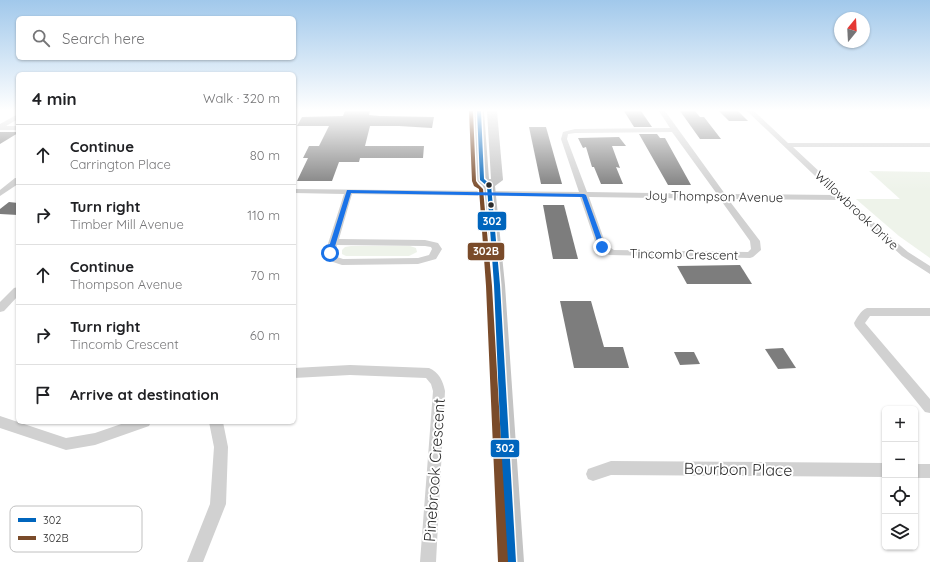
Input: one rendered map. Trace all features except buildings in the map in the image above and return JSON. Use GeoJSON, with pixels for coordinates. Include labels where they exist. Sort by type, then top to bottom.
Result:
{"type":"FeatureCollection","features":[{"type":"Feature","properties":{"kind":"main road"},"geometry":{"type":"LineString","coordinates":[[480,137],[482,180],[490,190],[497,285],[511,562]]}},
{"type":"Feature","properties":{"kind":"main road"},"geometry":{"type":"LineString","coordinates":[[490,190],[497,180],[494,137]]}},
{"type":"Feature","properties":{"kind":"street"},"geometry":{"type":"LineString","coordinates":[[564,137],[584,195]]}},
{"type":"Feature","properties":{"kind":"street"},"geometry":{"type":"LineString","coordinates":[[679,137],[723,196]]}},
{"type":"Feature","properties":{"kind":"street","name":"Willowbrook Drive"},"geometry":{"type":"LineString","coordinates":[[779,137],[884,237],[930,271]]}},
{"type":"Feature","properties":{"kind":"street"},"geometry":{"type":"LineString","coordinates":[[788,145],[930,145]]}},
{"type":"Feature","properties":{"kind":"street"},"geometry":{"type":"LineString","coordinates":[[0,194],[16,182]]}},
{"type":"Feature","properties":{"kind":"street"},"geometry":{"type":"LineString","coordinates":[[9,187],[16,187]]}},
{"type":"Feature","properties":{"kind":"street","name":"Joy Thompson Avenue"},"geometry":{"type":"LineString","coordinates":[[296,191],[349,192],[490,190],[584,195],[844,198]]}},
{"type":"Feature","properties":{"kind":"street"},"geometry":{"type":"LineString","coordinates":[[334,242],[425,243],[435,245],[437,249],[435,255],[430,259],[418,261],[342,262],[333,259],[330,253],[349,192]]}},
{"type":"Feature","properties":{"kind":"street","name":"Tincomb Crescent"},"geometry":{"type":"LineString","coordinates":[[584,195],[602,247],[612,253],[750,255],[756,250],[755,241],[723,196]]}},
{"type":"Feature","properties":{"kind":"street"},"geometry":{"type":"LineString","coordinates":[[0,308],[16,292]]}},
{"type":"Feature","properties":{"kind":"street"},"geometry":{"type":"LineString","coordinates":[[930,312],[867,312],[859,323],[930,408]]}},
{"type":"Feature","properties":{"kind":"street","name":"Pinebrook Crescent"},"geometry":{"type":"LineString","coordinates":[[296,373],[350,370],[429,373],[437,382],[439,391],[428,562]]}},
{"type":"Feature","properties":{"kind":"street"},"geometry":{"type":"LineString","coordinates":[[0,422],[66,444],[95,439],[138,424]]}},
{"type":"Feature","properties":{"kind":"street"},"geometry":{"type":"LineString","coordinates":[[195,562],[218,504],[221,447],[216,424]]}},
{"type":"Feature","properties":{"kind":"street","name":"Bourbon Place"},"geometry":{"type":"LineString","coordinates":[[593,474],[611,468],[882,470]]}},
{"type":"Feature","properties":{"kind":"street"},"geometry":{"type":"LineString","coordinates":[[918,471],[930,471]]}},
{"type":"Feature","properties":{"kind":"shaded area"},"geometry":{"type":"Polygon","coordinates":[[[869,171],[930,172],[930,258],[899,236],[856,199],[900,199],[869,171]]]}},
{"type":"Feature","properties":{"kind":"shaded area"},"geometry":{"type":"Polygon","coordinates":[[[410,246],[416,248],[417,252],[409,256],[346,256],[342,254],[342,250],[345,247],[410,246]]]}},
{"type":"Feature","properties":{"kind":"transit line","name":"302B"},"geometry":{"type":"LineString","coordinates":[[472,137],[474,181],[481,189],[489,286],[503,562]]}},
{"type":"Feature","properties":{"kind":"transit line","name":"302"},"geometry":{"type":"LineString","coordinates":[[480,137],[482,180],[489,185],[497,285],[511,562]]}},
{"type":"Feature","properties":{"kind":"route"},"geometry":{"type":"LineString","coordinates":[[330,253],[349,192],[584,195],[602,247]]}}]}
